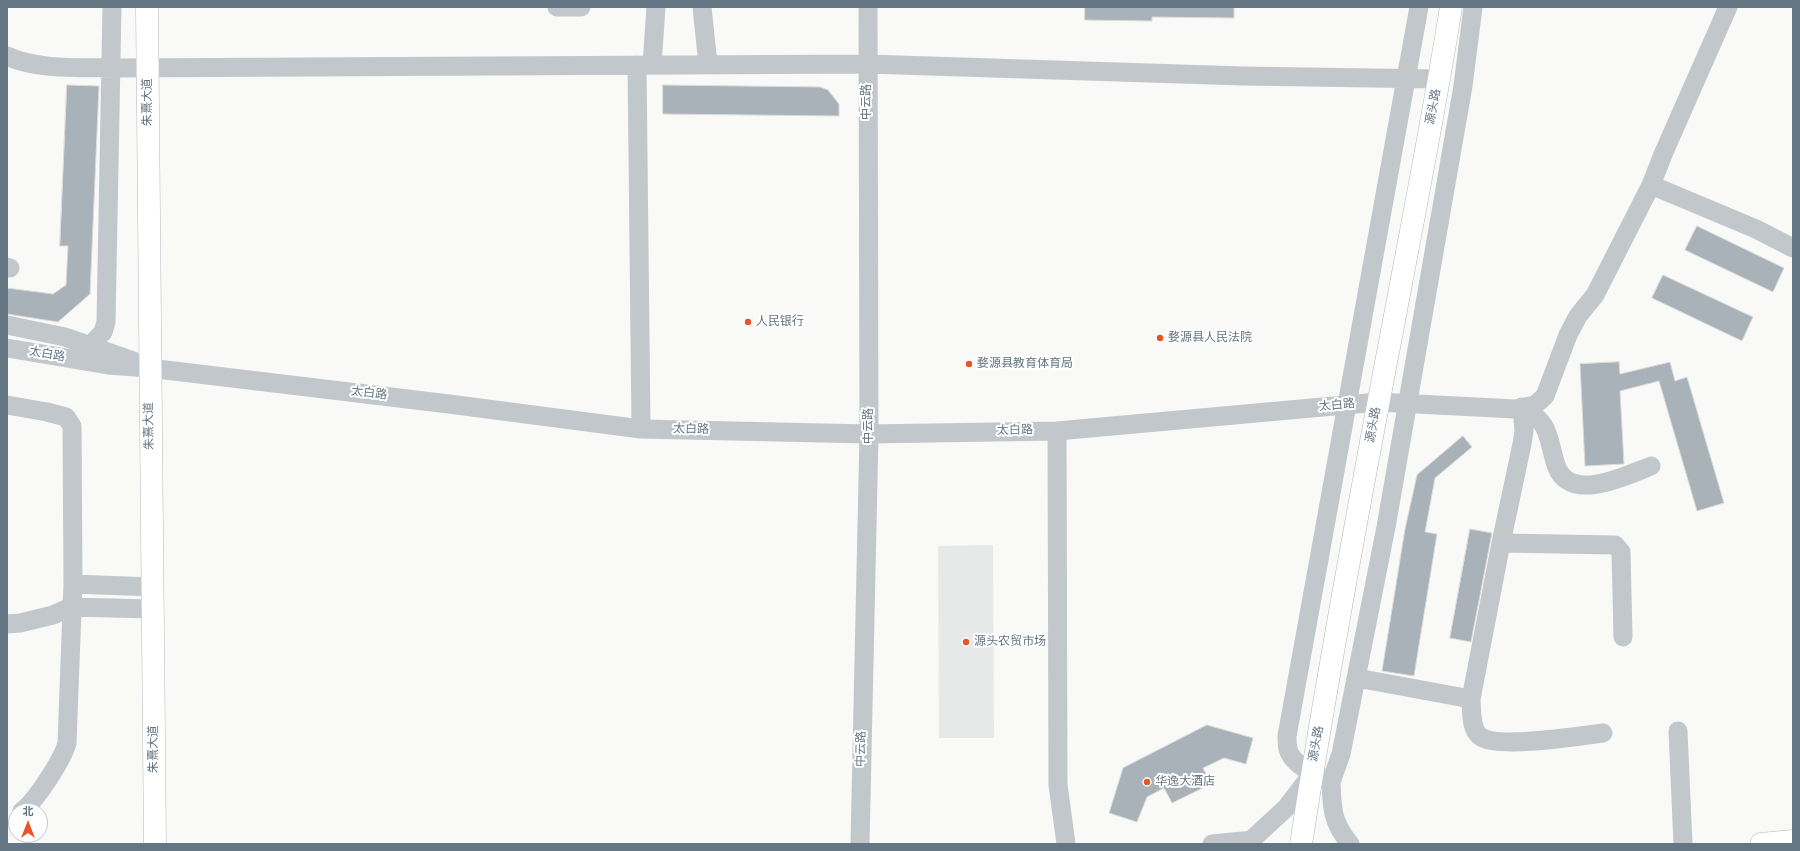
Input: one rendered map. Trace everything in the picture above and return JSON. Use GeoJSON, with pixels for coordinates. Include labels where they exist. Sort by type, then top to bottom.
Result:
{"type":"FeatureCollection","features":[{"type":"Feature","properties":{"kind":"main road","name":"朱熹大道"},"geometry":{"type":"LineString","coordinates":[[147,7],[149,368],[153,587],[155,844]]}},
{"type":"Feature","properties":{"kind":"main road","name":"源头路"},"geometry":{"type":"LineString","coordinates":[[1301,844],[1322,778],[1378,402],[1439,79],[1451,7]]}},
{"type":"Feature","properties":{"kind":"main road"},"geometry":{"type":"LineString","coordinates":[[1761,844],[1793,841]]}},
{"type":"Feature","properties":{"kind":"street"},"geometry":{"type":"LineString","coordinates":[[91,345],[103,332],[106,322],[112,7]]}},
{"type":"Feature","properties":{"kind":"street"},"geometry":{"type":"LineString","coordinates":[[556,7],[581,7]]}},
{"type":"Feature","properties":{"kind":"street"},"geometry":{"type":"LineString","coordinates":[[640,429],[645,65],[656,7]]}},
{"type":"Feature","properties":{"kind":"street"},"geometry":{"type":"LineString","coordinates":[[702,7],[708,65]]}},
{"type":"Feature","properties":{"kind":"street","name":"中云路"},"geometry":{"type":"LineString","coordinates":[[860,844],[869,434],[868,7]]}},
{"type":"Feature","properties":{"kind":"street"},"geometry":{"type":"LineString","coordinates":[[1350,844],[1341,833],[1332,812],[1322,778],[1291,756],[1288,748],[1287,736],[1420,7]]}},
{"type":"Feature","properties":{"kind":"street"},"geometry":{"type":"LineString","coordinates":[[1212,844],[1250,842],[1286,808],[1322,778],[1341,754],[1357,678],[1407,403],[1463,86],[1473,7]]}},
{"type":"Feature","properties":{"kind":"street","name":"太白路"},"geometry":{"type":"LineString","coordinates":[[7,348],[108,365],[149,368],[449,404],[640,429],[869,434],[1057,431],[1378,402],[1515,409],[1535,405],[1545,396],[1568,335],[1578,316],[1595,295],[1651,185],[1728,7]]}},
{"type":"Feature","properties":{"kind":"street"},"geometry":{"type":"LineString","coordinates":[[7,56],[34,64],[110,68],[867,64],[1243,76],[1439,79]]}},
{"type":"Feature","properties":{"kind":"street"},"geometry":{"type":"LineString","coordinates":[[1651,185],[1756,229],[1793,248]]}},
{"type":"Feature","properties":{"kind":"street"},"geometry":{"type":"LineString","coordinates":[[7,325],[64,337],[91,345],[149,368]]}},
{"type":"Feature","properties":{"kind":"street"},"geometry":{"type":"LineString","coordinates":[[7,405],[66,417],[72,426],[73,584],[71,607],[68,729],[65,750],[46,782],[31,803]]}},
{"type":"Feature","properties":{"kind":"street"},"geometry":{"type":"LineString","coordinates":[[1522,407],[1535,415],[1544,426],[1552,444],[1556,465],[1562,477],[1569,482],[1587,485],[1612,481],[1650,466]]}},
{"type":"Feature","properties":{"kind":"street"},"geometry":{"type":"LineString","coordinates":[[1522,407],[1524,431],[1522,444],[1471,699],[1473,727],[1481,737],[1503,743],[1603,733]]}},
{"type":"Feature","properties":{"kind":"street"},"geometry":{"type":"LineString","coordinates":[[1057,431],[1058,785],[1066,844]]}},
{"type":"Feature","properties":{"kind":"street"},"geometry":{"type":"LineString","coordinates":[[1501,543],[1615,545],[1621,552],[1624,637]]}},
{"type":"Feature","properties":{"kind":"street"},"geometry":{"type":"LineString","coordinates":[[73,584],[153,587]]}},
{"type":"Feature","properties":{"kind":"street"},"geometry":{"type":"LineString","coordinates":[[7,624],[20,623],[53,615],[71,607],[153,609]]}},
{"type":"Feature","properties":{"kind":"street"},"geometry":{"type":"LineString","coordinates":[[1357,678],[1471,699]]}},
{"type":"Feature","properties":{"kind":"street"},"geometry":{"type":"LineString","coordinates":[[1678,731],[1683,844]]}},
{"type":"Feature","properties":{"kind":"shaded area","name":"源头农贸市场"},"geometry":{"type":"Polygon","coordinates":[[[993,545],[994,738],[939,738],[938,546],[993,545]]]}},
{"type":"Feature","properties":{"kind":"building"},"geometry":{"type":"Polygon","coordinates":[[[1085,7],[1234,7],[1234,18],[1152,17],[1152,21],[1085,20],[1085,7]]]}},
{"type":"Feature","properties":{"kind":"building"},"geometry":{"type":"Polygon","coordinates":[[[67,85],[99,86],[90,294],[58,322],[7,314],[7,288],[53,294],[66,285],[68,246],[60,246],[67,85]]]}},
{"type":"Feature","properties":{"kind":"building"},"geometry":{"type":"Polygon","coordinates":[[[663,85],[820,87],[828,90],[839,104],[839,116],[663,114],[663,85]]]}},
{"type":"Feature","properties":{"kind":"building"},"geometry":{"type":"Polygon","coordinates":[[[1697,226],[1784,268],[1773,292],[1685,250],[1697,226]]]}},
{"type":"Feature","properties":{"kind":"building"},"geometry":{"type":"Polygon","coordinates":[[[1663,275],[1753,317],[1742,341],[1652,298],[1663,275]]]}},
{"type":"Feature","properties":{"kind":"building"},"geometry":{"type":"Polygon","coordinates":[[[1619,362],[1620,374],[1670,362],[1675,381],[1687,377],[1724,503],[1697,511],[1659,381],[1620,391],[1624,464],[1585,466],[1580,364],[1619,362]]]}},
{"type":"Feature","properties":{"kind":"building"},"geometry":{"type":"Polygon","coordinates":[[[1463,436],[1472,447],[1435,478],[1425,532],[1437,534],[1414,676],[1382,671],[1405,529],[1417,475],[1463,436]]]}},
{"type":"Feature","properties":{"kind":"building"},"geometry":{"type":"Polygon","coordinates":[[[1470,529],[1492,533],[1471,642],[1450,638],[1470,529]]]}},
{"type":"Feature","properties":{"kind":"building","name":"华逸大酒店"},"geometry":{"type":"Polygon","coordinates":[[[1207,725],[1253,738],[1246,764],[1224,758],[1203,768],[1211,784],[1172,803],[1164,788],[1147,797],[1137,822],[1109,813],[1123,768],[1207,725]]]}},
{"type":"Feature","properties":{"kind":"place","name":"人民银行"},"geometry":{"type":"Point","coordinates":[748,322]}},
{"type":"Feature","properties":{"kind":"place","name":"婺源县人民法院"},"geometry":{"type":"Point","coordinates":[1160,338]}},
{"type":"Feature","properties":{"kind":"place","name":"婺源县教育体育局"},"geometry":{"type":"Point","coordinates":[969,364]}},
{"type":"Feature","properties":{"kind":"place","name":"源头农贸市场"},"geometry":{"type":"Point","coordinates":[966,642]}},
{"type":"Feature","properties":{"kind":"place","name":"华逸大酒店"},"geometry":{"type":"Point","coordinates":[1147,782]}}]}
